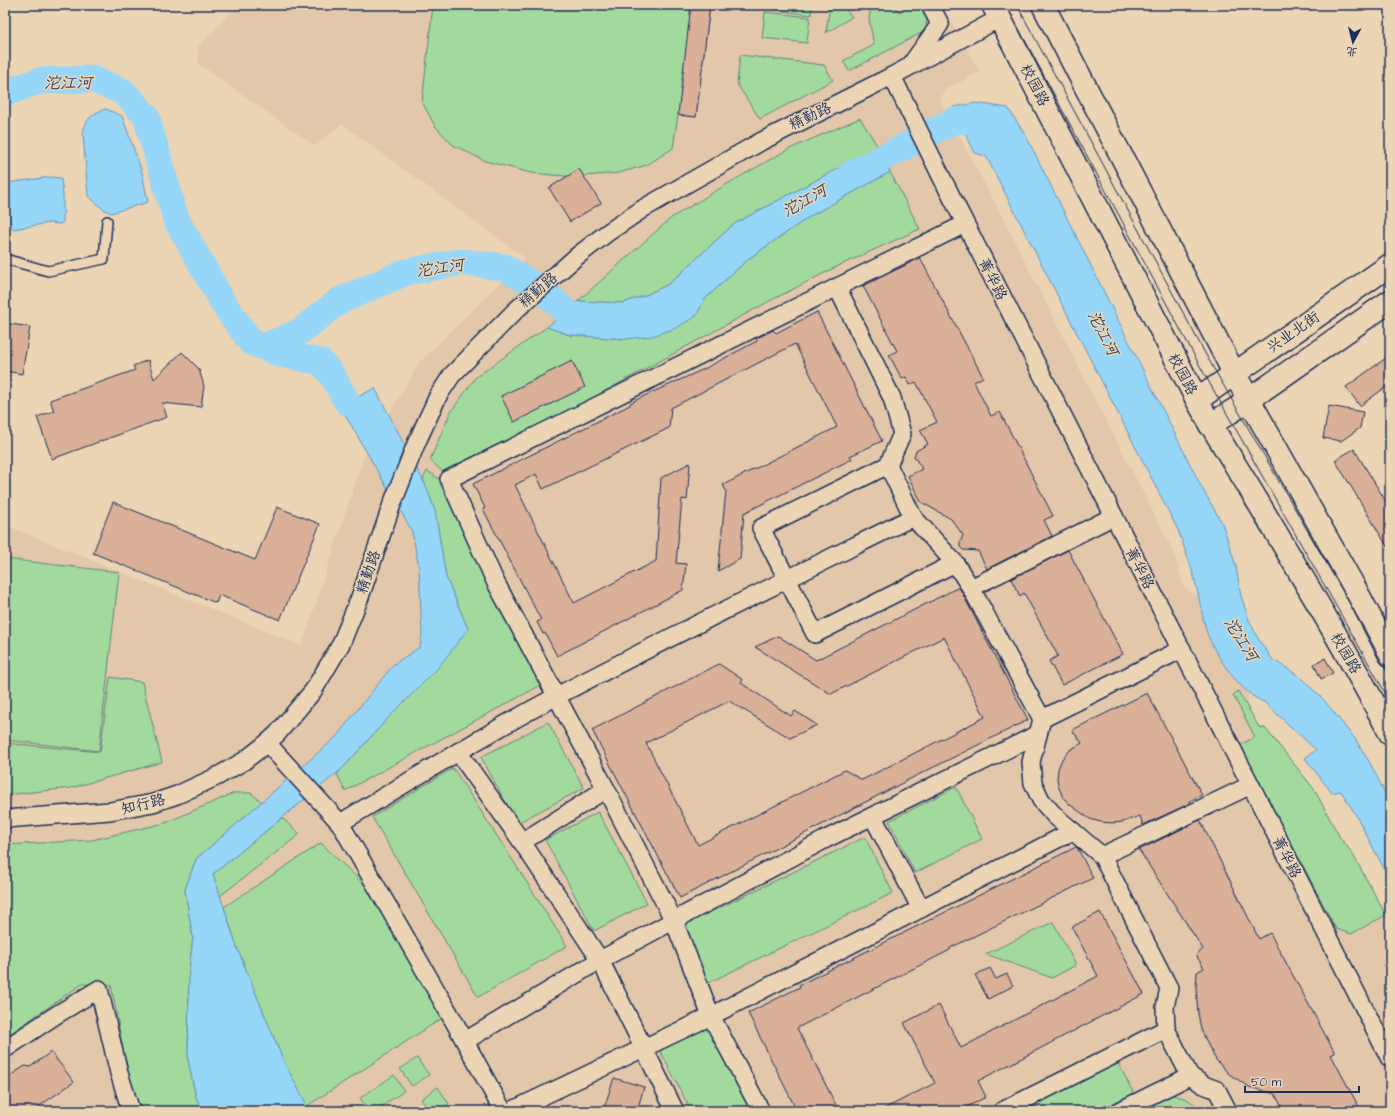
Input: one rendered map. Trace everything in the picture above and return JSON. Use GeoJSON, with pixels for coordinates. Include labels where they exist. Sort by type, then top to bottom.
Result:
{"type":"FeatureCollection","features":[{"type":"Feature","properties":{"kind":"street"},"geometry":{"type":"LineString","coordinates":[[909,66],[940,24],[930,5]]}},
{"type":"Feature","properties":{"kind":"street"},"geometry":{"type":"LineString","coordinates":[[1042,5],[1234,373],[1353,585],[1390,655]]}},
{"type":"Feature","properties":{"kind":"street","name":"精勤路"},"geometry":{"type":"LineString","coordinates":[[267,743],[282,729],[313,691],[338,650],[360,597],[391,507],[416,444],[438,396],[452,375],[516,310],[576,257],[607,233],[644,208],[683,184],[762,140],[892,76],[996,12]]}},
{"type":"Feature","properties":{"kind":"street","name":"校园路"},"geometry":{"type":"LineString","coordinates":[[996,12],[1033,80],[1113,241],[1210,425],[1265,514],[1372,698],[1390,733]]}},
{"type":"Feature","properties":{"kind":"street","name":"菁华路"},"geometry":{"type":"LineString","coordinates":[[892,76],[965,224],[1390,1058]]}},
{"type":"Feature","properties":{"kind":"street"},"geometry":{"type":"LineString","coordinates":[[761,1111],[711,1016],[674,921],[606,788],[495,580],[449,479],[965,224]]}},
{"type":"Feature","properties":{"kind":"street","name":"兴业北街"},"geometry":{"type":"LineString","coordinates":[[1197,400],[1390,265]]}},
{"type":"Feature","properties":{"kind":"street"},"geometry":{"type":"LineString","coordinates":[[836,288],[892,398],[902,434],[888,465],[761,528],[815,634],[955,563]]}},
{"type":"Feature","properties":{"kind":"street","name":"兴业北街"},"geometry":{"type":"LineString","coordinates":[[1210,425],[1249,400],[1390,301]]}},
{"type":"Feature","properties":{"kind":"street"},"geometry":{"type":"LineString","coordinates":[[888,465],[914,517],[955,563],[971,588],[1040,726],[1031,762],[1033,784],[1041,800],[1054,816],[1102,856],[1169,988],[1165,1007],[1166,1029],[1190,1076],[1204,1085],[1217,1090],[1228,1111]]}},
{"type":"Feature","properties":{"kind":"street"},"geometry":{"type":"LineString","coordinates":[[971,588],[1114,516]]}},
{"type":"Feature","properties":{"kind":"street"},"geometry":{"type":"LineString","coordinates":[[340,823],[458,752],[556,696],[914,517]]}},
{"type":"Feature","properties":{"kind":"street"},"geometry":{"type":"LineString","coordinates":[[465,1041],[600,960],[826,839],[873,816],[1182,649]]}},
{"type":"Feature","properties":{"kind":"street"},"geometry":{"type":"LineString","coordinates":[[267,743],[340,823],[465,1041],[503,1111]]}},
{"type":"Feature","properties":{"kind":"street","name":"知行路"},"geometry":{"type":"LineString","coordinates":[[5,819],[110,811],[153,803],[177,795],[216,777],[244,761],[267,743]]}},
{"type":"Feature","properties":{"kind":"street"},"geometry":{"type":"LineString","coordinates":[[458,752],[522,842],[600,960],[675,1111]]}},
{"type":"Feature","properties":{"kind":"street"},"geometry":{"type":"LineString","coordinates":[[1102,856],[1251,785]]}},
{"type":"Feature","properties":{"kind":"street"},"geometry":{"type":"LineString","coordinates":[[522,842],[606,788]]}},
{"type":"Feature","properties":{"kind":"street"},"geometry":{"type":"LineString","coordinates":[[873,816],[921,909]]}},
{"type":"Feature","properties":{"kind":"street"},"geometry":{"type":"LineString","coordinates":[[511,1111],[711,1016],[1073,831]]}},
{"type":"Feature","properties":{"kind":"street"},"geometry":{"type":"LineString","coordinates":[[5,1049],[99,989],[119,1074],[131,1111]]}},
{"type":"Feature","properties":{"kind":"street"},"geometry":{"type":"LineString","coordinates":[[1002,1111],[1166,1029]]}},
{"type":"Feature","properties":{"kind":"street"},"geometry":{"type":"LineString","coordinates":[[1119,1111],[1190,1076]]}},
{"type":"Feature","properties":{"kind":"lane"},"geometry":{"type":"LineString","coordinates":[[5,259],[48,271],[104,259],[107,221]]}},
{"type":"Feature","properties":{"kind":"shaded area"},"geometry":{"type":"Polygon","coordinates":[[[238,5],[941,5],[980,72],[946,89],[939,99],[998,209],[1174,553],[1183,586],[1198,597],[1202,615],[1220,658],[1233,676],[1249,693],[1246,706],[1342,901],[1386,915],[1390,924],[1390,1111],[5,1111],[5,525],[302,646],[363,459],[419,363],[525,258],[342,124],[315,146],[199,64],[198,47],[238,5]]]}},
{"type":"Feature","properties":{"kind":"green space"},"geometry":{"type":"Polygon","coordinates":[[[433,5],[710,5],[696,117],[678,115],[673,148],[647,165],[619,173],[574,177],[531,173],[485,161],[453,145],[435,126],[422,102],[433,5]]]}},
{"type":"Feature","properties":{"kind":"green space"},"geometry":{"type":"Polygon","coordinates":[[[766,5],[812,5],[811,15],[766,9],[766,5]]]}},
{"type":"Feature","properties":{"kind":"green space"},"geometry":{"type":"Polygon","coordinates":[[[830,5],[842,5],[852,17],[826,33],[830,5]]]}},
{"type":"Feature","properties":{"kind":"green space"},"geometry":{"type":"Polygon","coordinates":[[[871,5],[894,5],[899,12],[912,5],[919,5],[927,20],[925,31],[849,71],[843,61],[874,45],[869,19],[871,5]]]}},
{"type":"Feature","properties":{"kind":"green space"},"geometry":{"type":"Polygon","coordinates":[[[765,12],[810,17],[807,43],[762,38],[765,12]]]}},
{"type":"Feature","properties":{"kind":"green space"},"geometry":{"type":"Polygon","coordinates":[[[740,55],[824,65],[833,80],[760,119],[737,84],[740,55]]]}},
{"type":"Feature","properties":{"kind":"green space"},"geometry":{"type":"Polygon","coordinates":[[[860,118],[878,147],[734,224],[669,284],[646,295],[623,303],[578,301],[671,218],[787,150],[860,118]]]}},
{"type":"Feature","properties":{"kind":"green space"},"geometry":{"type":"Polygon","coordinates":[[[890,172],[920,229],[836,267],[766,303],[448,477],[430,460],[450,413],[476,377],[547,327],[570,335],[626,339],[696,316],[705,299],[748,259],[812,215],[890,172]]]}},
{"type":"Feature","properties":{"kind":"green space"},"geometry":{"type":"Polygon","coordinates":[[[427,471],[444,482],[543,684],[345,791],[337,774],[468,629],[446,577],[435,511],[423,479],[427,471]]]}},
{"type":"Feature","properties":{"kind":"green space"},"geometry":{"type":"Polygon","coordinates":[[[5,559],[119,572],[99,751],[5,740],[5,559]]]}},
{"type":"Feature","properties":{"kind":"green space"},"geometry":{"type":"Polygon","coordinates":[[[110,677],[142,682],[162,762],[71,788],[5,795],[5,743],[100,752],[110,677]]]}},
{"type":"Feature","properties":{"kind":"green space"},"geometry":{"type":"Polygon","coordinates":[[[1238,691],[1259,727],[1265,728],[1314,789],[1339,836],[1352,853],[1386,915],[1351,934],[1336,929],[1240,745],[1255,737],[1233,695],[1238,691]]]}},
{"type":"Feature","properties":{"kind":"green space"},"geometry":{"type":"Polygon","coordinates":[[[548,722],[584,788],[517,823],[481,757],[548,722]]]}},
{"type":"Feature","properties":{"kind":"green space"},"geometry":{"type":"Polygon","coordinates":[[[453,768],[567,946],[478,997],[372,817],[453,768]]]}},
{"type":"Feature","properties":{"kind":"green space"},"geometry":{"type":"Polygon","coordinates":[[[956,787],[982,839],[915,873],[889,821],[956,787]]]}},
{"type":"Feature","properties":{"kind":"green space"},"geometry":{"type":"Polygon","coordinates":[[[234,793],[251,793],[262,802],[196,859],[185,890],[193,938],[189,971],[188,1060],[196,1097],[203,1111],[146,1111],[133,1102],[111,985],[82,984],[5,1037],[5,845],[92,840],[165,823],[234,793]]]}},
{"type":"Feature","properties":{"kind":"green space"},"geometry":{"type":"Polygon","coordinates":[[[598,812],[647,903],[594,931],[545,840],[598,812]]]}},
{"type":"Feature","properties":{"kind":"green space"},"geometry":{"type":"Polygon","coordinates":[[[282,818],[300,834],[220,896],[213,874],[282,818]]]}},
{"type":"Feature","properties":{"kind":"green space"},"geometry":{"type":"Polygon","coordinates":[[[865,837],[893,893],[708,983],[680,927],[865,837]]]}},
{"type":"Feature","properties":{"kind":"green space"},"geometry":{"type":"Polygon","coordinates":[[[321,843],[372,892],[444,1017],[307,1106],[283,1060],[238,950],[224,907],[321,843]]]}},
{"type":"Feature","properties":{"kind":"green space"},"geometry":{"type":"Polygon","coordinates":[[[1053,922],[1076,965],[1052,978],[986,954],[1053,922]]]}},
{"type":"Feature","properties":{"kind":"green space"},"geometry":{"type":"Polygon","coordinates":[[[710,1020],[758,1111],[691,1111],[658,1047],[710,1020]]]}},
{"type":"Feature","properties":{"kind":"green space"},"geometry":{"type":"Polygon","coordinates":[[[417,1058],[429,1075],[412,1086],[400,1069],[417,1058]]]}},
{"type":"Feature","properties":{"kind":"green space"},"geometry":{"type":"Polygon","coordinates":[[[1116,1059],[1135,1096],[1106,1111],[1012,1111],[1116,1059]]]}},
{"type":"Feature","properties":{"kind":"green space"},"geometry":{"type":"Polygon","coordinates":[[[394,1075],[404,1091],[375,1111],[369,1111],[360,1098],[394,1075]]]}},
{"type":"Feature","properties":{"kind":"green space"},"geometry":{"type":"Polygon","coordinates":[[[438,1087],[449,1104],[439,1111],[429,1111],[421,1099],[438,1087]]]}},
{"type":"Feature","properties":{"kind":"green space"},"geometry":{"type":"Polygon","coordinates":[[[1170,1094],[1187,1099],[1204,1111],[1136,1111],[1170,1094]]]}},
{"type":"Feature","properties":{"kind":"water"},"geometry":{"type":"Polygon","coordinates":[[[976,103],[1008,108],[1026,136],[1202,488],[1222,523],[1236,566],[1241,596],[1249,620],[1259,640],[1272,659],[1299,676],[1324,700],[1355,739],[1370,763],[1390,803],[1390,880],[1357,817],[1341,791],[1332,793],[1305,758],[1316,750],[1264,702],[1256,698],[1238,683],[1216,652],[1207,633],[1194,578],[1178,530],[986,156],[975,153],[953,107],[976,103]]]}},
{"type":"Feature","properties":{"kind":"water"},"geometry":{"type":"Polygon","coordinates":[[[106,109],[122,116],[142,172],[148,202],[111,213],[103,209],[88,196],[83,133],[90,117],[101,110],[106,109]]]}},
{"type":"Feature","properties":{"kind":"water"},"geometry":{"type":"Polygon","coordinates":[[[878,147],[890,172],[812,215],[748,259],[705,299],[696,316],[676,328],[652,336],[626,339],[570,335],[547,327],[578,301],[623,303],[646,295],[669,284],[734,224],[878,147]]]}},
{"type":"Feature","properties":{"kind":"water"},"geometry":{"type":"Polygon","coordinates":[[[50,177],[61,178],[63,222],[60,224],[49,223],[13,229],[10,223],[6,188],[7,183],[50,177]]]}},
{"type":"Feature","properties":{"kind":"water"},"geometry":{"type":"Polygon","coordinates":[[[375,388],[427,488],[435,511],[446,577],[468,629],[437,669],[387,719],[342,769],[213,874],[238,950],[283,1060],[310,1111],[203,1111],[196,1097],[188,1060],[189,971],[193,938],[185,890],[196,859],[335,738],[394,664],[420,647],[422,635],[419,568],[412,531],[340,406],[375,388]]]}},
{"type":"Feature","properties":{"kind":"building"},"geometry":{"type":"Polygon","coordinates":[[[691,5],[710,5],[696,117],[678,115],[691,5]]]}},
{"type":"Feature","properties":{"kind":"building"},"geometry":{"type":"Polygon","coordinates":[[[579,169],[601,203],[570,222],[549,188],[579,169]]]}},
{"type":"Feature","properties":{"kind":"building"},"geometry":{"type":"Polygon","coordinates":[[[920,258],[983,377],[974,382],[991,416],[1000,412],[1053,516],[1044,520],[1052,536],[987,569],[978,551],[963,550],[960,547],[963,535],[951,519],[921,502],[908,476],[922,469],[914,456],[916,451],[928,444],[920,430],[937,422],[916,382],[910,385],[906,377],[902,379],[889,355],[897,351],[863,286],[920,258]]]}},
{"type":"Feature","properties":{"kind":"building"},"geometry":{"type":"Polygon","coordinates":[[[817,312],[882,441],[850,456],[852,459],[744,513],[740,559],[718,571],[726,491],[723,485],[837,427],[795,344],[671,408],[669,428],[543,489],[536,474],[515,485],[574,603],[656,561],[661,478],[690,463],[687,500],[682,499],[676,563],[686,564],[683,590],[557,656],[545,633],[543,634],[537,622],[541,620],[483,509],[485,508],[473,484],[630,405],[630,403],[642,397],[704,369],[757,341],[756,338],[773,330],[776,333],[817,312]]]}},
{"type":"Feature","properties":{"kind":"building"},"geometry":{"type":"Polygon","coordinates":[[[5,323],[30,327],[22,374],[5,371],[5,323]]]}},
{"type":"Feature","properties":{"kind":"building"},"geometry":{"type":"Polygon","coordinates":[[[182,352],[199,369],[204,386],[201,407],[162,403],[167,417],[52,459],[37,417],[54,411],[50,400],[135,370],[133,366],[148,360],[154,379],[182,352]]]}},
{"type":"Feature","properties":{"kind":"building"},"geometry":{"type":"Polygon","coordinates":[[[1390,355],[1390,384],[1360,406],[1346,387],[1390,355]]]}},
{"type":"Feature","properties":{"kind":"building"},"geometry":{"type":"Polygon","coordinates":[[[572,361],[585,387],[514,422],[501,396],[572,361]]]}},
{"type":"Feature","properties":{"kind":"building"},"geometry":{"type":"Polygon","coordinates":[[[1329,406],[1363,412],[1360,428],[1341,441],[1323,438],[1329,406]]]}},
{"type":"Feature","properties":{"kind":"building"},"geometry":{"type":"Polygon","coordinates":[[[1354,449],[1390,508],[1390,551],[1335,460],[1354,449]]]}},
{"type":"Feature","properties":{"kind":"building"},"geometry":{"type":"Polygon","coordinates":[[[113,502],[255,560],[277,507],[320,524],[280,620],[219,595],[216,603],[93,553],[113,502]]]}},
{"type":"Feature","properties":{"kind":"building"},"geometry":{"type":"Polygon","coordinates":[[[1068,550],[1123,654],[1062,685],[1049,661],[1058,656],[1024,593],[1020,596],[1011,579],[1068,550]]]}},
{"type":"Feature","properties":{"kind":"building"},"geometry":{"type":"Polygon","coordinates":[[[959,587],[1028,720],[680,898],[592,730],[719,664],[743,680],[741,683],[791,716],[795,711],[817,725],[790,738],[729,701],[646,743],[698,845],[845,770],[862,780],[985,717],[944,637],[831,694],[755,647],[778,636],[816,660],[959,587]]]}},
{"type":"Feature","properties":{"kind":"building"},"geometry":{"type":"Polygon","coordinates":[[[1325,658],[1333,673],[1321,679],[1314,664],[1325,658]]]}},
{"type":"Feature","properties":{"kind":"building"},"geometry":{"type":"Polygon","coordinates":[[[1147,693],[1202,795],[1190,801],[1191,803],[1143,825],[1140,816],[1123,822],[1112,823],[1090,819],[1069,804],[1063,797],[1057,779],[1058,769],[1062,759],[1070,750],[1082,743],[1072,730],[1147,693]]]}},
{"type":"Feature","properties":{"kind":"building"},"geometry":{"type":"Polygon","coordinates":[[[1200,820],[1259,939],[1270,933],[1335,1053],[1331,1055],[1361,1111],[1284,1111],[1275,1094],[1249,1087],[1229,1074],[1216,1060],[1201,1029],[1198,1013],[1196,988],[1197,972],[1204,968],[1196,955],[1203,949],[1139,850],[1200,820]]]}},
{"type":"Feature","properties":{"kind":"building"},"geometry":{"type":"Polygon","coordinates":[[[1076,847],[1093,878],[950,948],[950,950],[797,1028],[839,1111],[797,1111],[748,1013],[800,987],[799,985],[1076,847]]]}},
{"type":"Feature","properties":{"kind":"building"},"geometry":{"type":"Polygon","coordinates":[[[1100,912],[1144,994],[978,1081],[986,1097],[959,1111],[880,1111],[935,1083],[904,1023],[939,1005],[961,1048],[1098,976],[1072,927],[1100,912]]]}},
{"type":"Feature","properties":{"kind":"building"},"geometry":{"type":"Polygon","coordinates":[[[990,968],[996,979],[1007,974],[1013,986],[988,999],[975,975],[990,968]]]}},
{"type":"Feature","properties":{"kind":"building"},"geometry":{"type":"Polygon","coordinates":[[[51,1052],[74,1082],[32,1111],[5,1111],[5,1079],[25,1066],[30,1067],[51,1052]]]}},
{"type":"Feature","properties":{"kind":"building"},"geometry":{"type":"Polygon","coordinates":[[[614,1078],[644,1087],[637,1111],[603,1111],[614,1078]]]}},
{"type":"Feature","properties":{"kind":"waterway","name":"沱江河"},"geometry":{"type":"LineString","coordinates":[[5,93],[39,81],[92,79],[124,92],[146,116],[176,219],[225,306],[251,342],[264,347],[299,332],[339,301],[406,272],[460,262],[504,267],[544,291],[570,316],[600,320]]}},
{"type":"Feature","properties":{"kind":"waterway","name":"沱江河"},"geometry":{"type":"LineString","coordinates":[[850,175],[953,121],[974,121],[994,129]]}},
{"type":"Feature","properties":{"kind":"waterway"},"geometry":{"type":"LineString","coordinates":[[264,347],[281,354],[321,362],[332,375],[347,402]]}},
{"type":"Feature","properties":{"kind":"tram line"},"geometry":{"type":"LineString","coordinates":[[1006,5],[1201,368],[1390,701]]}},
{"type":"Feature","properties":{"kind":"tram line"},"geometry":{"type":"LineString","coordinates":[[1017,5],[1206,355],[1365,630],[1390,677]]}}]}
